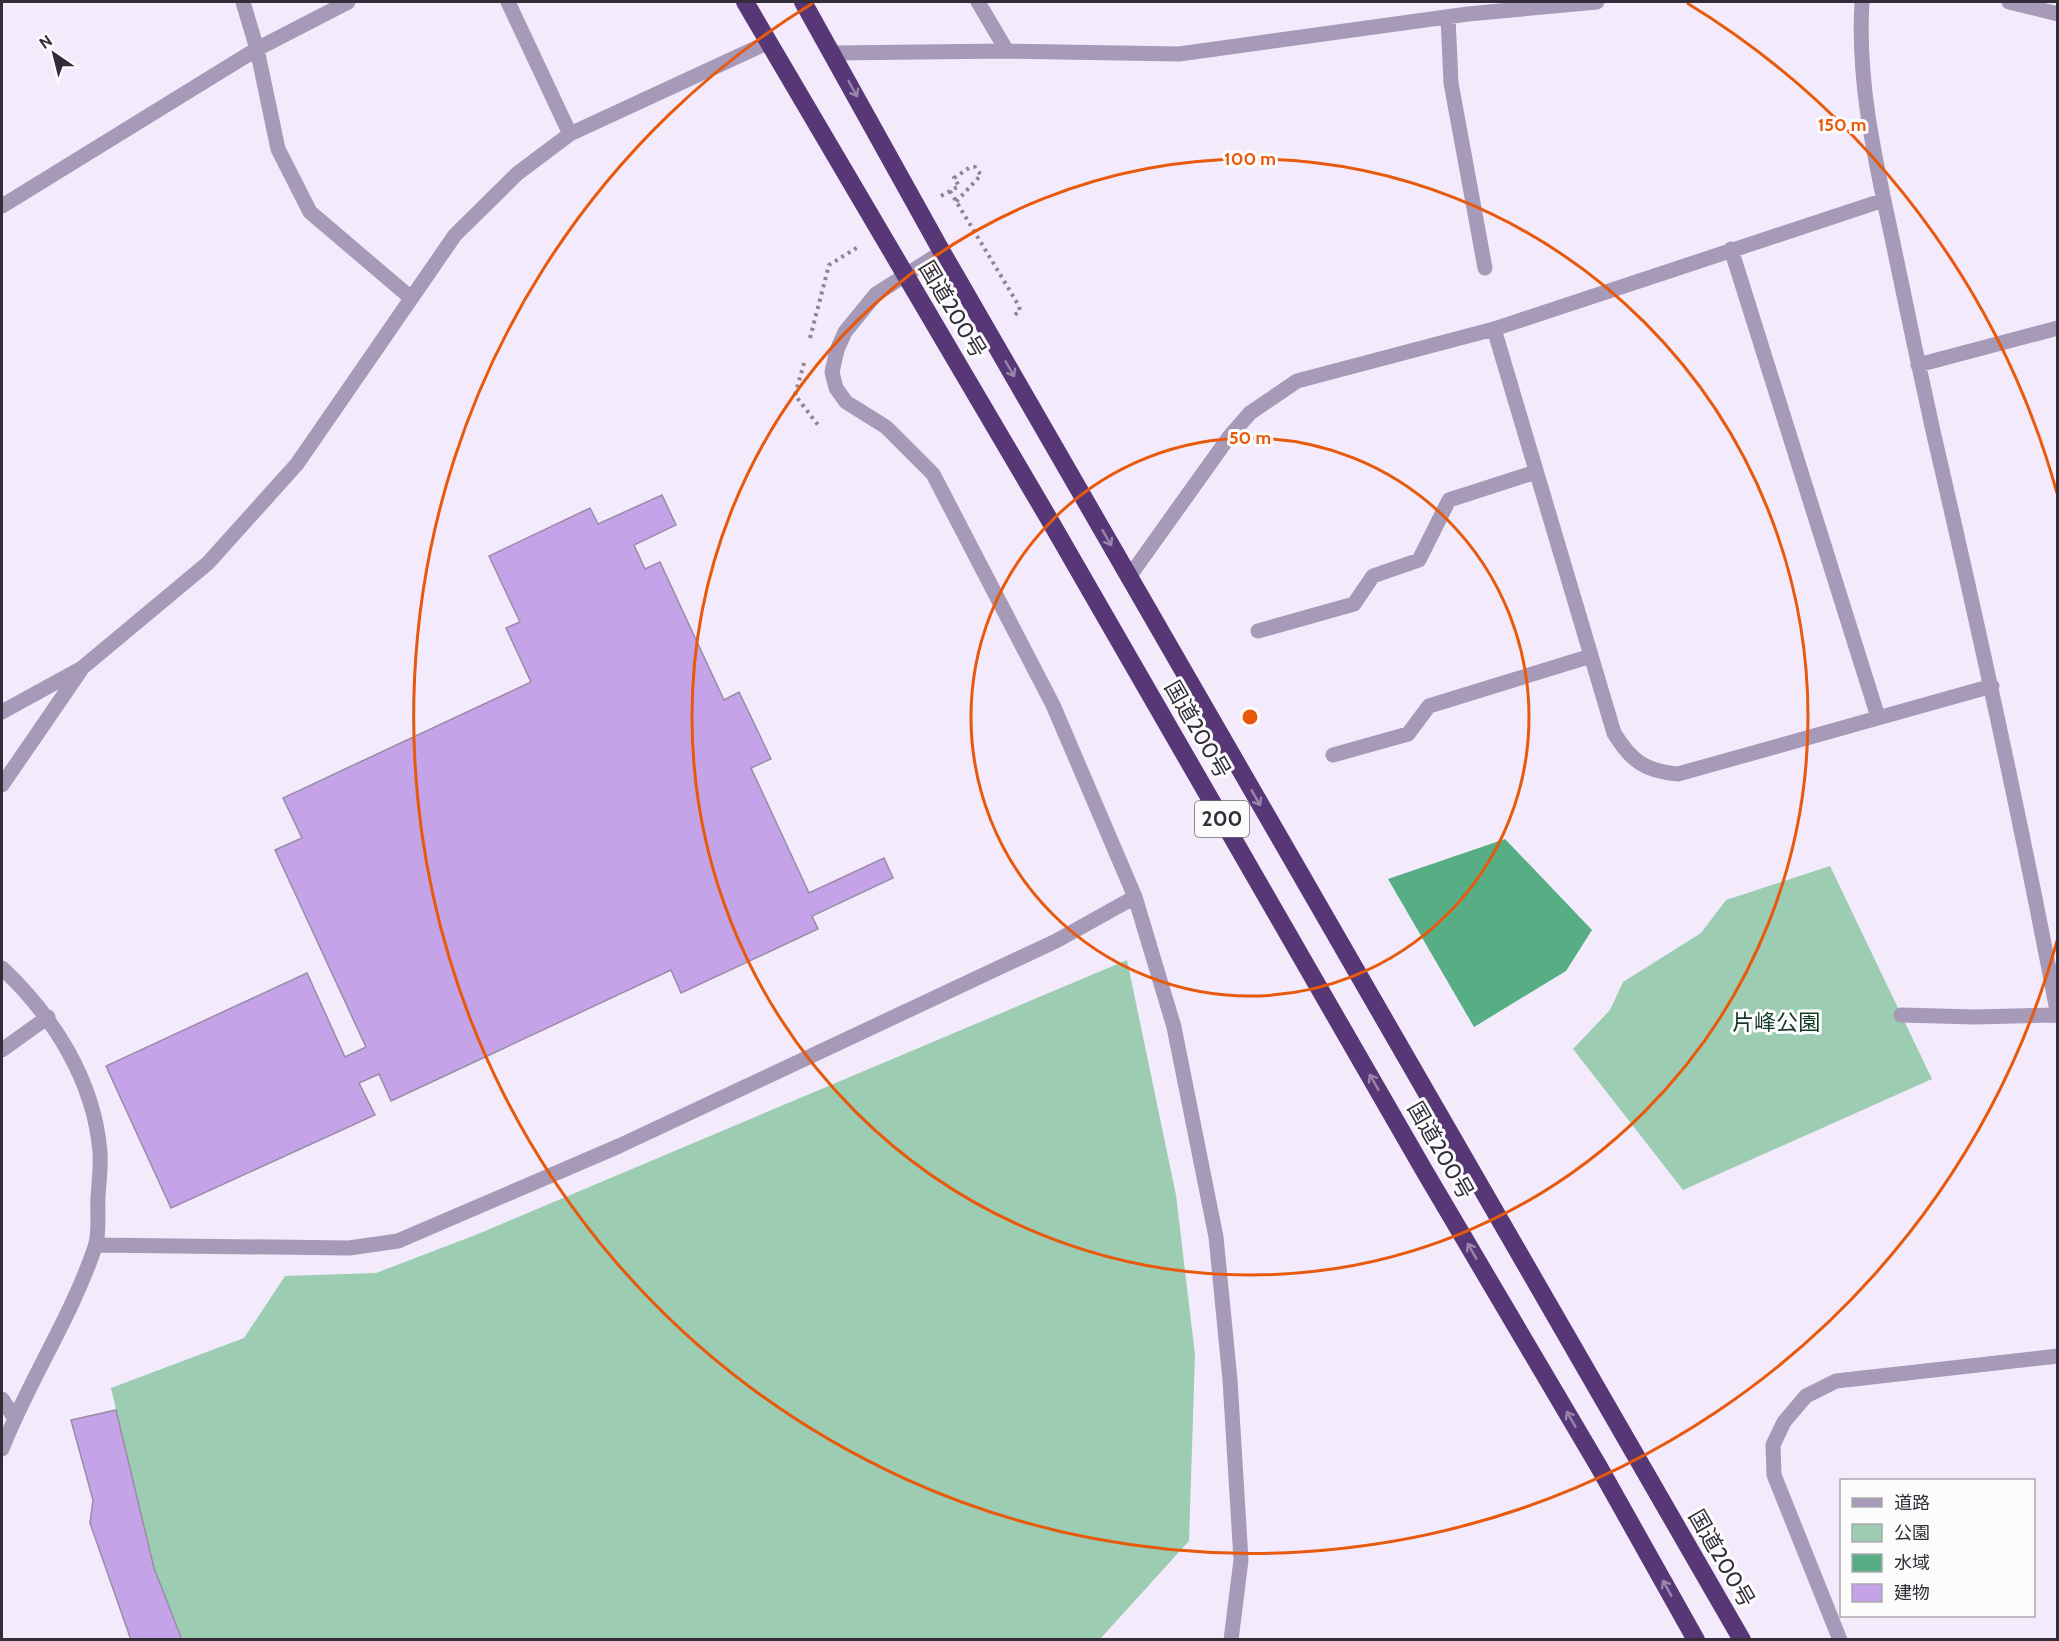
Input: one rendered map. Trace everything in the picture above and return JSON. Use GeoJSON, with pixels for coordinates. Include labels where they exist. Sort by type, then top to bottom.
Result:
{"type":"FeatureCollection","features":[{"type":"Feature","properties":{"kind":"highway","name":"国道200号"},"geometry":{"type":"LineString","coordinates":[[745,2],[1599,1467],[1696,1640]]}},
{"type":"Feature","properties":{"kind":"highway","name":"国道200号"},"geometry":{"type":"LineString","coordinates":[[804,2],[942,252],[1742,1640]]}},
{"type":"Feature","properties":{"kind":"street"},"geometry":{"type":"LineString","coordinates":[[243,2],[257,49],[278,149],[310,212],[411,298]]}},
{"type":"Feature","properties":{"kind":"street"},"geometry":{"type":"LineString","coordinates":[[2,206],[257,49],[348,2]]}},
{"type":"Feature","properties":{"kind":"street"},"geometry":{"type":"LineString","coordinates":[[508,2],[570,134]]}},
{"type":"Feature","properties":{"kind":"street"},"geometry":{"type":"LineString","coordinates":[[978,2],[1008,51]]}},
{"type":"Feature","properties":{"kind":"street"},"geometry":{"type":"LineString","coordinates":[[834,53],[1008,51],[1179,54],[1448,17],[1597,2]]}},
{"type":"Feature","properties":{"kind":"street"},"geometry":{"type":"LineString","coordinates":[[1862,2],[1860,40],[1862,83],[1884,200],[1918,365],[1992,686],[2054,975],[2057,1015],[1975,1017],[1901,1015]]}},
{"type":"Feature","properties":{"kind":"street"},"geometry":{"type":"LineString","coordinates":[[2009,2],[2058,15]]}},
{"type":"Feature","properties":{"kind":"street"},"geometry":{"type":"LineString","coordinates":[[1448,17],[1451,83],[1485,268]]}},
{"type":"Feature","properties":{"kind":"street"},"geometry":{"type":"LineString","coordinates":[[2,712],[82,668],[208,563],[269,498],[297,464],[455,235],[518,173],[570,134],[769,42]]}},
{"type":"Feature","properties":{"kind":"street"},"geometry":{"type":"LineString","coordinates":[[1129,577],[1228,437],[1250,413],[1298,381],[1494,329],[1884,200]]}},
{"type":"Feature","properties":{"kind":"street"},"geometry":{"type":"LineString","coordinates":[[1731,249],[1878,717]]}},
{"type":"Feature","properties":{"kind":"street"},"geometry":{"type":"LineString","coordinates":[[942,252],[876,294],[846,332],[837,350],[832,372],[836,388],[846,402],[886,427],[933,474],[1053,705],[1135,897],[1174,1027],[1216,1237],[1230,1380],[1241,1560],[1231,1640]]}},
{"type":"Feature","properties":{"kind":"street"},"geometry":{"type":"LineString","coordinates":[[1918,365],[2058,328]]}},
{"type":"Feature","properties":{"kind":"street"},"geometry":{"type":"LineString","coordinates":[[1494,329],[1614,733],[1624,750],[1638,763],[1656,772],[1678,774],[1992,686]]}},
{"type":"Feature","properties":{"kind":"street"},"geometry":{"type":"LineString","coordinates":[[1258,631],[1354,604],[1373,576],[1419,560],[1449,500],[1536,471]]}},
{"type":"Feature","properties":{"kind":"street"},"geometry":{"type":"LineString","coordinates":[[1333,755],[1408,734],[1429,706],[1591,656]]}},
{"type":"Feature","properties":{"kind":"street"},"geometry":{"type":"LineString","coordinates":[[2,785],[82,668]]}},
{"type":"Feature","properties":{"kind":"street"},"geometry":{"type":"LineString","coordinates":[[96,1245],[349,1248],[398,1241],[629,1141],[1046,946],[1135,897]]}},
{"type":"Feature","properties":{"kind":"street"},"geometry":{"type":"LineString","coordinates":[[2,968],[48,1017],[88,1094],[100,1154],[96,1245],[61,1328],[14,1417],[2,1449]]}},
{"type":"Feature","properties":{"kind":"street"},"geometry":{"type":"LineString","coordinates":[[2,1050],[48,1017]]}},
{"type":"Feature","properties":{"kind":"street"},"geometry":{"type":"LineString","coordinates":[[1840,1640],[1774,1475],[1773,1445],[1784,1422],[1806,1396],[1836,1381],[2058,1356]]}},
{"type":"Feature","properties":{"kind":"street"},"geometry":{"type":"LineString","coordinates":[[2,1399],[14,1417]]}},
{"type":"Feature","properties":{"kind":"path"},"geometry":{"type":"LineString","coordinates":[[955,203],[981,175],[975,167],[969,168],[954,178],[959,186],[951,191],[1019,306],[1017,315],[1012,317],[1008,314]]}},
{"type":"Feature","properties":{"kind":"green space","name":"片峰公園"},"geometry":{"type":"Polygon","coordinates":[[[1830,866],[1932,1079],[1683,1190],[1573,1049],[1610,1010],[1623,982],[1701,933],[1726,900],[1830,866]]]}},
{"type":"Feature","properties":{"kind":"green space"},"geometry":{"type":"Polygon","coordinates":[[[1127,960],[1176,1195],[1195,1355],[1189,1541],[1100,1639],[182,1639],[154,1568],[111,1388],[244,1338],[285,1276],[376,1273],[478,1234],[1127,960]]]}},
{"type":"Feature","properties":{"kind":"water"},"geometry":{"type":"Polygon","coordinates":[[[1505,839],[1592,930],[1566,971],[1474,1027],[1388,879],[1505,839]]]}},
{"type":"Feature","properties":{"kind":"building"},"geometry":{"type":"Polygon","coordinates":[[[662,495],[676,525],[634,545],[645,569],[660,562],[724,700],[739,692],[771,759],[751,768],[809,893],[884,858],[893,878],[812,916],[818,929],[681,993],[671,970],[391,1101],[379,1074],[359,1083],[375,1115],[171,1208],[106,1066],[307,973],[345,1057],[366,1047],[275,850],[302,838],[283,798],[531,682],[506,628],[520,622],[489,556],[590,508],[598,524],[662,495]]]}},
{"type":"Feature","properties":{"kind":"building"},"geometry":{"type":"Polygon","coordinates":[[[116,1410],[154,1568],[182,1640],[131,1640],[90,1523],[93,1500],[71,1420],[116,1410]]]}}]}
